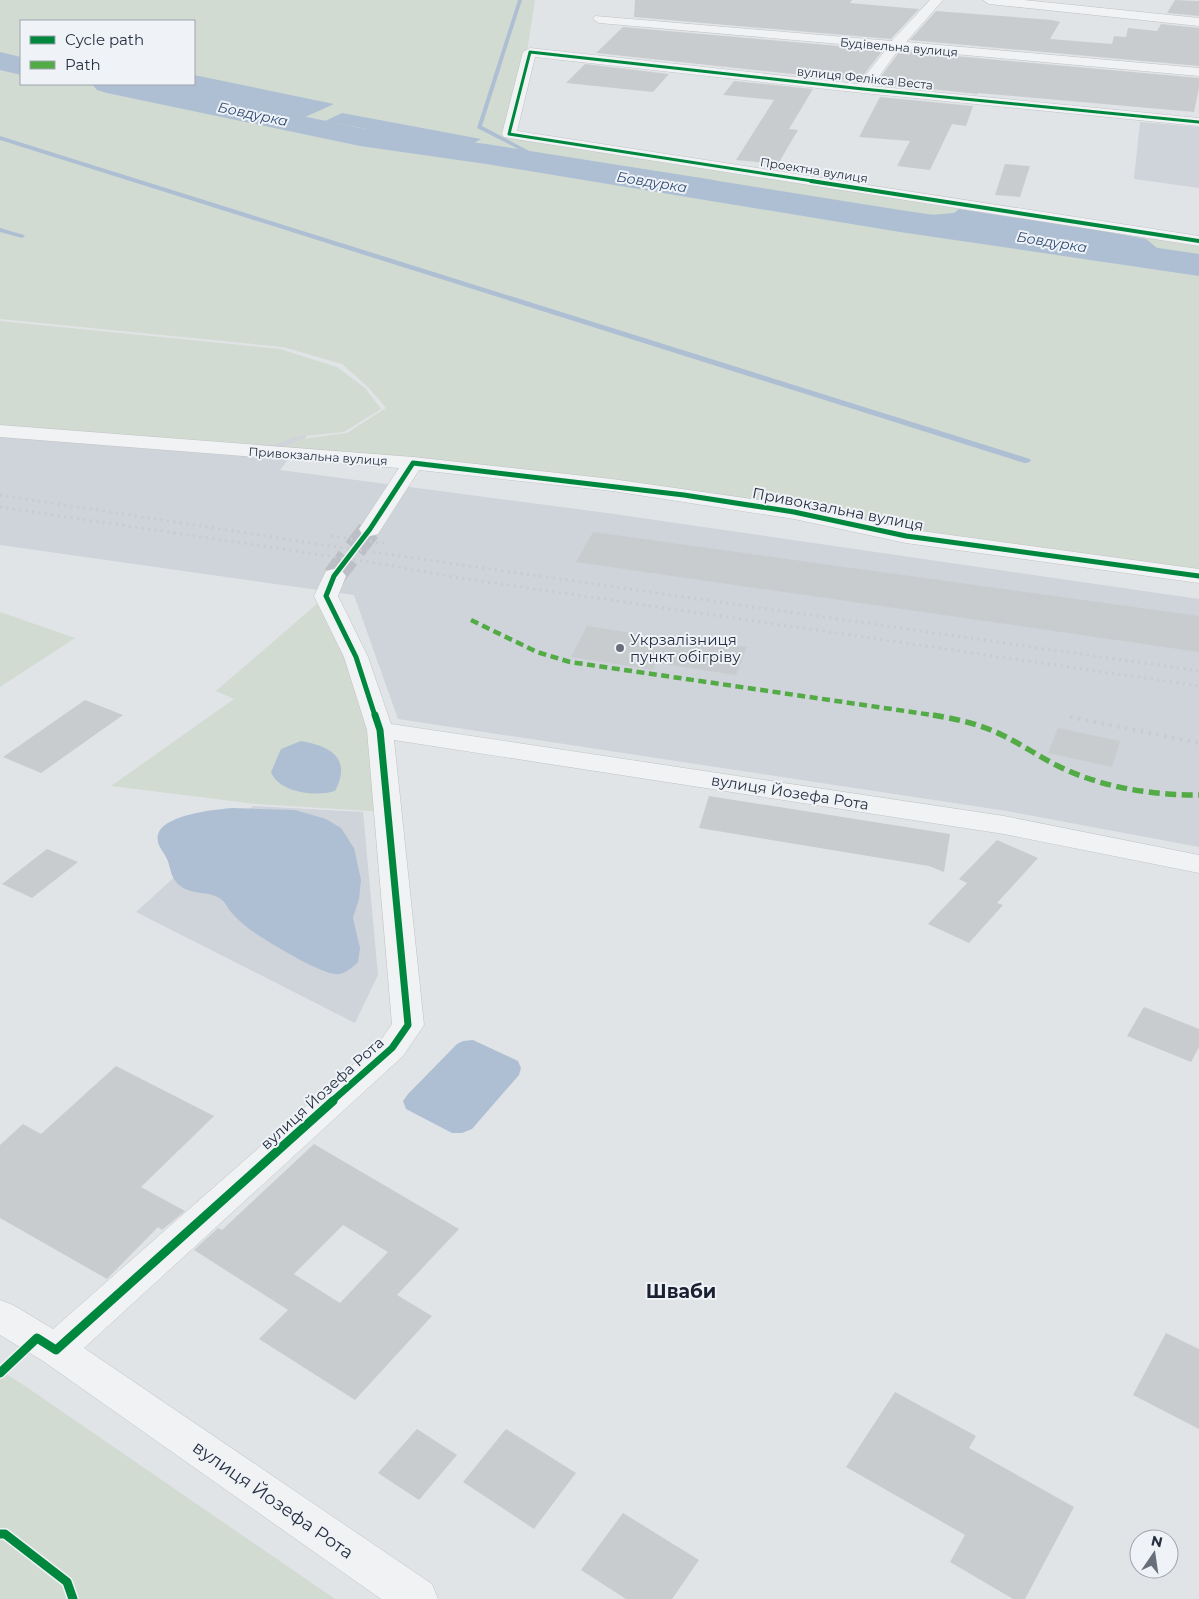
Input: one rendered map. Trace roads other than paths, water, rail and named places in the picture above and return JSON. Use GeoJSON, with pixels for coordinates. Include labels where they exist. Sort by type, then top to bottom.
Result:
{"type":"FeatureCollection","features":[{"type":"Feature","properties":{"kind":"street"},"geometry":{"type":"LineString","coordinates":[[863,89],[895,46],[937,0]]}},
{"type":"Feature","properties":{"kind":"street"},"geometry":{"type":"LineString","coordinates":[[989,0],[1199,22]]}},
{"type":"Feature","properties":{"kind":"street","name":"Будівельна вулиця"},"geometry":{"type":"LineString","coordinates":[[600,19],[1199,72]]}},
{"type":"Feature","properties":{"kind":"street","name":"вулиця Фелікса Веста"},"geometry":{"type":"LineString","coordinates":[[530,52],[863,89],[1199,122]]}},
{"type":"Feature","properties":{"kind":"street","name":"Проектна вулиця"},"geometry":{"type":"LineString","coordinates":[[530,52],[509,134],[1199,241]]}},
{"type":"Feature","properties":{"kind":"street","name":"Привокзальна вулиця"},"geometry":{"type":"LineString","coordinates":[[0,431],[413,463],[684,495],[794,512],[916,537],[1199,576]]}},
{"type":"Feature","properties":{"kind":"street"},"geometry":{"type":"LineString","coordinates":[[370,529],[413,463]]}},
{"type":"Feature","properties":{"kind":"street","name":"вулиця Йозефа Рота"},"geometry":{"type":"LineString","coordinates":[[56,1350],[392,1048],[408,1025],[380,730],[356,657],[326,596],[334,576]]}},
{"type":"Feature","properties":{"kind":"street","name":"вулиця Йозефа Рота"},"geometry":{"type":"LineString","coordinates":[[380,730],[1004,825],[1199,864]]}},
{"type":"Feature","properties":{"kind":"street","name":"вулиця Йозефа Рота"},"geometry":{"type":"LineString","coordinates":[[0,1316],[56,1350],[417,1599]]}},
{"type":"Feature","properties":{"kind":"water"},"geometry":{"type":"Polygon","coordinates":[[[195,75],[334,104],[303,118],[145,85],[195,85],[195,75]]]}},
{"type":"Feature","properties":{"kind":"water"},"geometry":{"type":"Polygon","coordinates":[[[342,113],[481,139],[465,148],[325,121],[342,113]]]}},
{"type":"Feature","properties":{"kind":"water"},"geometry":{"type":"Polygon","coordinates":[[[959,209],[1146,239],[1157,248],[1149,250],[993,225],[985,227],[932,219],[930,215],[954,213],[959,209]]]}},
{"type":"Feature","properties":{"kind":"water"},"geometry":{"type":"Polygon","coordinates":[[[301,741],[321,746],[336,756],[340,762],[341,770],[340,780],[335,791],[318,794],[299,792],[282,785],[275,779],[271,772],[281,749],[301,741]]]}},
{"type":"Feature","properties":{"kind":"water"},"geometry":{"type":"Polygon","coordinates":[[[231,808],[295,810],[326,819],[341,828],[354,848],[361,880],[359,899],[353,918],[360,948],[358,962],[352,968],[339,974],[331,973],[307,963],[248,928],[217,897],[189,891],[176,882],[158,842],[159,833],[164,826],[186,816],[231,808]]]}},
{"type":"Feature","properties":{"kind":"water"},"geometry":{"type":"Polygon","coordinates":[[[473,1040],[518,1061],[521,1068],[519,1075],[472,1129],[462,1133],[452,1133],[406,1109],[403,1101],[408,1094],[457,1044],[473,1040]]]}},
{"type":"Feature","properties":{"kind":"waterway"},"geometry":{"type":"LineString","coordinates":[[520,0],[479,127],[530,153],[714,182],[712,190]]}},
{"type":"Feature","properties":{"kind":"waterway","name":"Бовдурка"},"geometry":{"type":"LineString","coordinates":[[0,61],[20,66]]}},
{"type":"Feature","properties":{"kind":"waterway","name":"Бовдурка"},"geometry":{"type":"LineString","coordinates":[[112,85],[360,137],[486,154],[900,221],[1199,265]]}},
{"type":"Feature","properties":{"kind":"waterway"},"geometry":{"type":"LineString","coordinates":[[0,138],[1027,461]]}},
{"type":"Feature","properties":{"kind":"waterway"},"geometry":{"type":"LineString","coordinates":[[0,230],[22,236]]}},
{"type":"Feature","properties":{"kind":"tunnel"},"geometry":{"type":"LineString","coordinates":[[334,576],[370,529]]}},
{"type":"Feature","properties":{"kind":"railway"},"geometry":{"type":"LineString","coordinates":[[0,495],[324,545],[1199,671]]}},
{"type":"Feature","properties":{"kind":"railway"},"geometry":{"type":"LineString","coordinates":[[0,507],[376,563],[460,578],[1199,686]]}},
{"type":"Feature","properties":{"kind":"railway"},"geometry":{"type":"LineString","coordinates":[[331,536],[389,544]]}},
{"type":"Feature","properties":{"kind":"railway"},"geometry":{"type":"LineString","coordinates":[[1070,717],[1199,743]]}},
{"type":"Feature","properties":{"kind":"place","name":"Укрзалізниця пункт обігріву"},"geometry":{"type":"Point","coordinates":[620,648]}},
{"type":"Feature","properties":{"kind":"district","name":"Шваби"},"geometry":{"type":"Point","coordinates":[681,1291]}}]}
